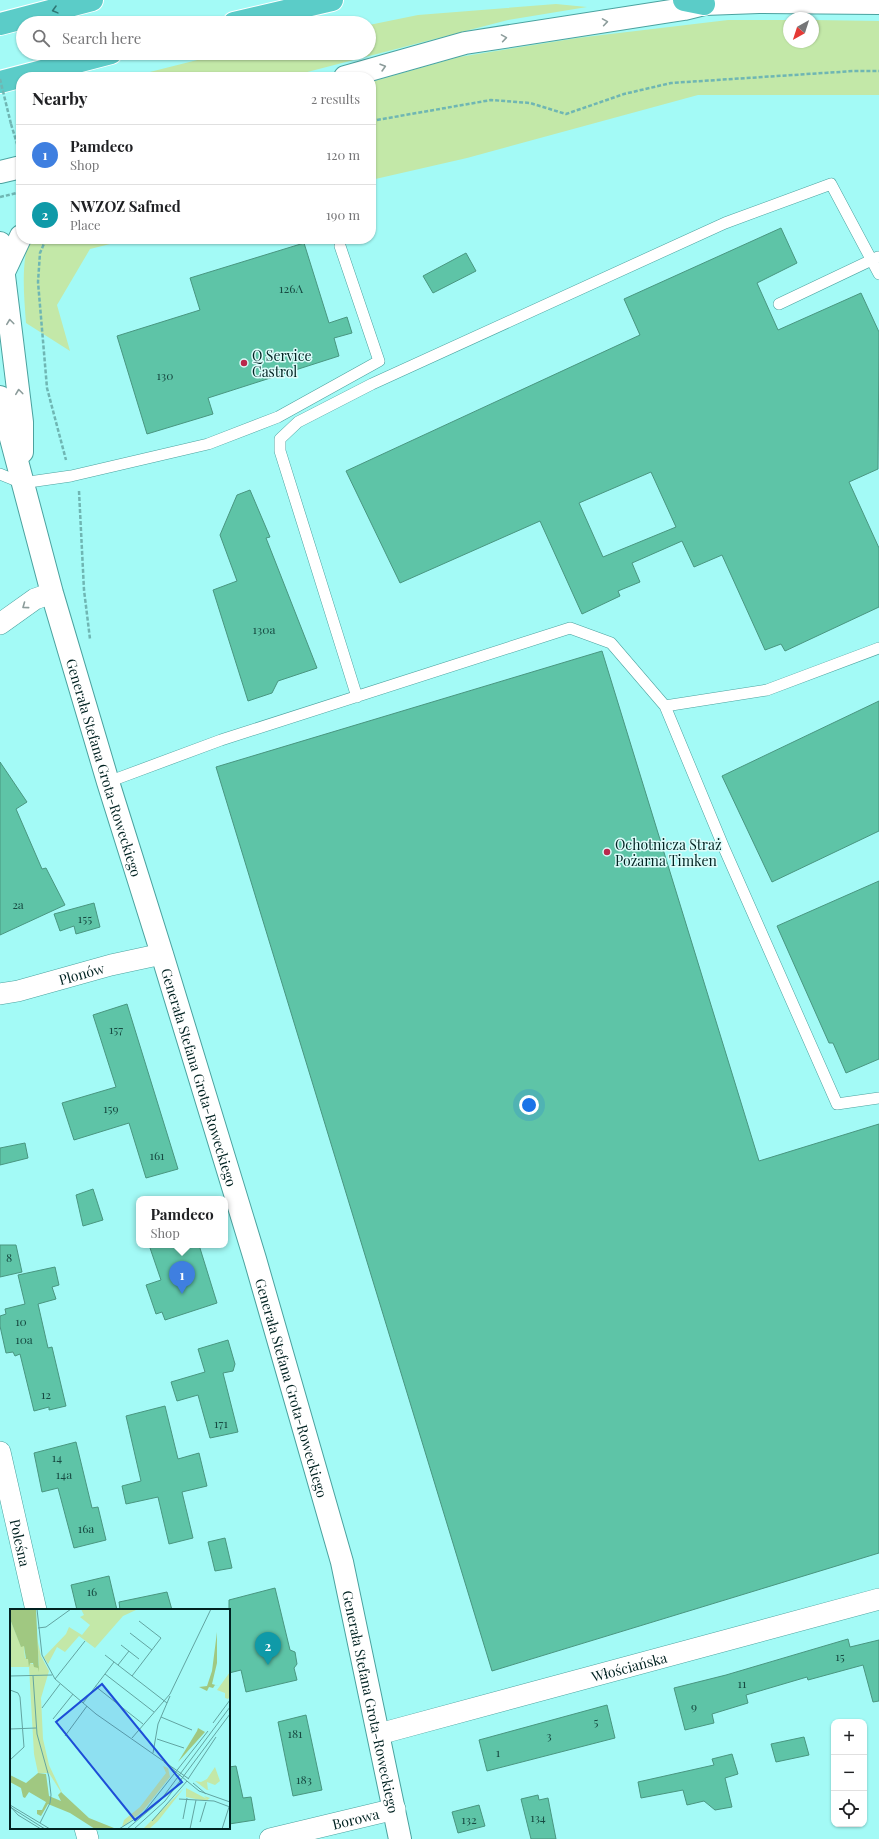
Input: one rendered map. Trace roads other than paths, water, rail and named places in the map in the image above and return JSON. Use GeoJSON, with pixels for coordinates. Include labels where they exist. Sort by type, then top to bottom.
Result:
{"type":"FeatureCollection","features":[{"type":"Feature","properties":{"kind":"highway"},"geometry":{"type":"LineString","coordinates":[[31,16],[92,0]]}},
{"type":"Feature","properties":{"kind":"highway"},"geometry":{"type":"LineString","coordinates":[[264,16],[332,0]]}},
{"type":"Feature","properties":{"kind":"highway"},"geometry":{"type":"LineString","coordinates":[[0,24],[16,20]]}},
{"type":"Feature","properties":{"kind":"highway"},"geometry":{"type":"LineString","coordinates":[[33,72],[82,60]]}},
{"type":"Feature","properties":{"kind":"highway"},"geometry":{"type":"LineString","coordinates":[[0,80],[16,76]]}},
{"type":"Feature","properties":{"kind":"street"},"geometry":{"type":"LineString","coordinates":[[363,72],[465,43],[684,9],[694,2],[879,3]]}},
{"type":"Feature","properties":{"kind":"street"},"geometry":{"type":"LineString","coordinates":[[0,172],[16,162]]}},
{"type":"Feature","properties":{"kind":"street","name":"Generała Stefana Grota-Roweckiego"},"geometry":{"type":"LineString","coordinates":[[0,243],[22,422],[22,483]]}},
{"type":"Feature","properties":{"kind":"street"},"geometry":{"type":"LineString","coordinates":[[4,272],[17,244]]}},
{"type":"Feature","properties":{"kind":"street","name":"Generała Stefana Grota-Roweckiego"},"geometry":{"type":"LineString","coordinates":[[0,398],[52,592],[108,782],[255,1259],[340,1555],[395,1809],[400,1839]]}},
{"type":"Feature","properties":{"kind":"street"},"geometry":{"type":"LineString","coordinates":[[0,624],[35,599],[52,592]]}},
{"type":"Feature","properties":{"kind":"street","name":"Plonów"},"geometry":{"type":"LineString","coordinates":[[0,994],[18,992],[111,965],[162,954]]}},
{"type":"Feature","properties":{"kind":"street","name":"Poleśna"},"geometry":{"type":"LineString","coordinates":[[0,1452],[36,1609]]}},
{"type":"Feature","properties":{"kind":"street","name":"Włościańska"},"geometry":{"type":"LineString","coordinates":[[379,1734],[879,1599]]}},
{"type":"Feature","properties":{"kind":"street","name":"Borowa"},"geometry":{"type":"LineString","coordinates":[[270,1839],[395,1809]]}},
{"type":"Feature","properties":{"kind":"street"},"geometry":{"type":"LineString","coordinates":[[85,1829],[88,1839]]}},
{"type":"Feature","properties":{"kind":"lane"},"geometry":{"type":"LineString","coordinates":[[357,697],[280,451],[280,439],[298,422],[372,384],[725,223],[831,184],[876,258],[879,274]]}},
{"type":"Feature","properties":{"kind":"lane"},"geometry":{"type":"LineString","coordinates":[[0,474],[22,483],[71,476],[208,444],[278,417],[379,361],[340,246]]}},
{"type":"Feature","properties":{"kind":"lane"},"geometry":{"type":"LineString","coordinates":[[779,304],[876,258]]}},
{"type":"Feature","properties":{"kind":"lane"},"geometry":{"type":"LineString","coordinates":[[108,782],[221,740],[570,628],[611,643],[665,706],[724,848],[837,1104],[879,1098]]}},
{"type":"Feature","properties":{"kind":"lane"},"geometry":{"type":"LineString","coordinates":[[665,706],[767,690],[879,648]]}},
{"type":"Feature","properties":{"kind":"place","name":"Q Service Castrol"},"geometry":{"type":"Point","coordinates":[244,363]}},
{"type":"Feature","properties":{"kind":"place","name":"Ochotnicza Straż Pożarna Timken"},"geometry":{"type":"Point","coordinates":[607,852]}},
{"type":"Feature","properties":{"kind":"place","name":"Pamdeco"},"geometry":{"type":"Point","coordinates":[182,1294]}},
{"type":"Feature","properties":{"kind":"place","name":"NWZOZ Safmed"},"geometry":{"type":"Point","coordinates":[268,1665]}}]}
